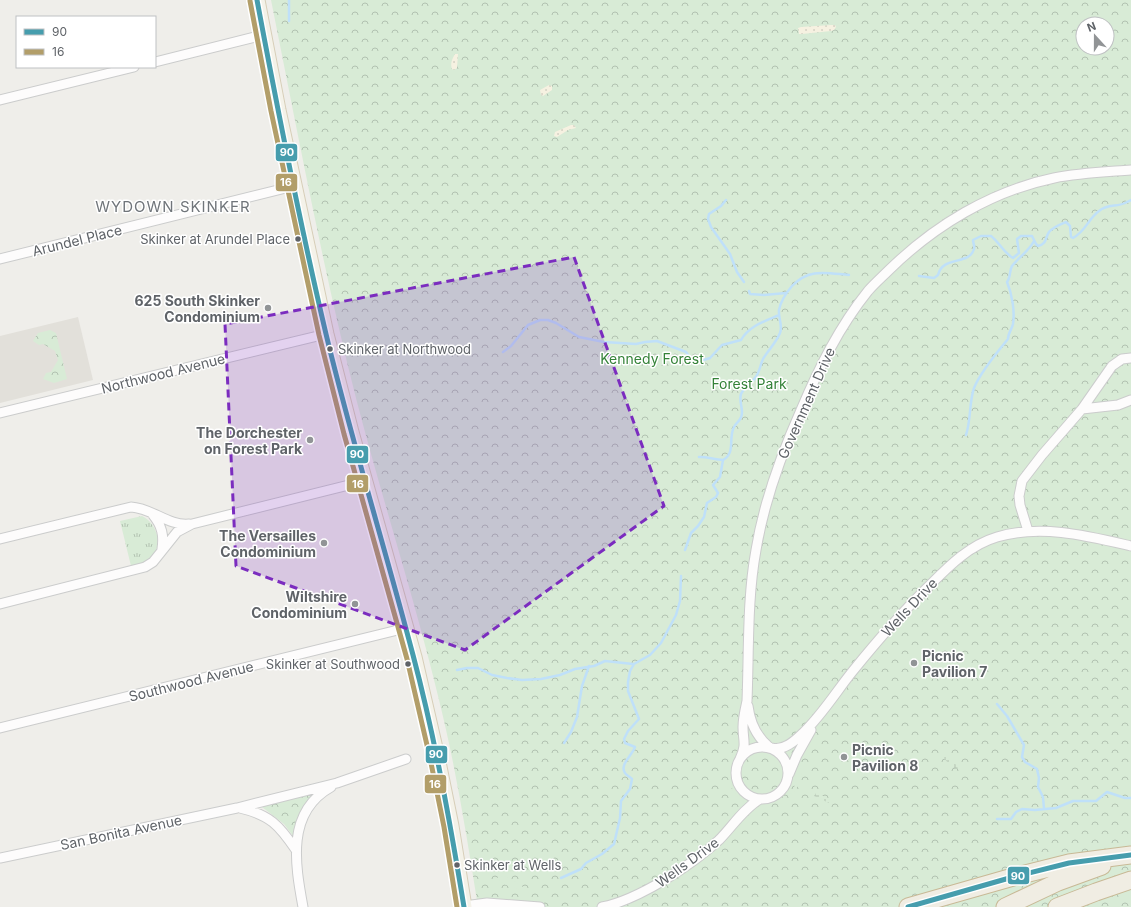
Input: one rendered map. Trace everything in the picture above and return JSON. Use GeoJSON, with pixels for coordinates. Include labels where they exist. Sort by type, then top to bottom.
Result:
{"type":"FeatureCollection","features":[{"type":"Feature","properties":{"kind":"highway"},"geometry":{"type":"LineString","coordinates":[[908,907],[1055,866],[1131,856]]}},
{"type":"Feature","properties":{"kind":"highway"},"geometry":{"type":"LineString","coordinates":[[1005,907],[1080,874],[1131,856]]}},
{"type":"Feature","properties":{"kind":"highway"},"geometry":{"type":"LineString","coordinates":[[1057,907],[1131,880]]}},
{"type":"Feature","properties":{"kind":"main road"},"geometry":{"type":"LineString","coordinates":[[257,0],[294,186],[326,334],[419,679],[451,826],[464,906]]}},
{"type":"Feature","properties":{"kind":"street"},"geometry":{"type":"LineString","coordinates":[[156,62],[263,35]]}},
{"type":"Feature","properties":{"kind":"street"},"geometry":{"type":"LineString","coordinates":[[0,100],[130,68]]}},
{"type":"Feature","properties":{"kind":"street","name":"Government Drive"},"geometry":{"type":"LineString","coordinates":[[740,758],[745,744],[743,722],[747,701],[751,601],[756,552],[762,519],[772,484],[808,394],[836,337],[869,290],[914,247],[946,224],[972,208],[1018,189],[1054,178],[1131,170]]}},
{"type":"Feature","properties":{"kind":"street","name":"Arundel Place"},"geometry":{"type":"LineString","coordinates":[[0,260],[294,186]]}},
{"type":"Feature","properties":{"kind":"street","name":"Northwood Avenue"},"geometry":{"type":"LineString","coordinates":[[0,413],[326,334]]}},
{"type":"Feature","properties":{"kind":"street"},"geometry":{"type":"LineString","coordinates":[[1028,531],[1019,500],[1022,481],[1042,455],[1082,409],[1112,366],[1122,359],[1131,358]]}},
{"type":"Feature","properties":{"kind":"street"},"geometry":{"type":"LineString","coordinates":[[1082,409],[1118,404],[1131,400]]}},
{"type":"Feature","properties":{"kind":"street"},"geometry":{"type":"LineString","coordinates":[[0,539],[131,508],[143,509],[176,523],[185,525],[192,524],[365,480]]}},
{"type":"Feature","properties":{"kind":"street"},"geometry":{"type":"LineString","coordinates":[[152,514],[158,521],[162,530],[162,550]]}},
{"type":"Feature","properties":{"kind":"street"},"geometry":{"type":"LineString","coordinates":[[0,604],[135,571],[145,567],[152,562],[177,532],[192,524]]}},
{"type":"Feature","properties":{"kind":"street","name":"Wells Drive"},"geometry":{"type":"LineString","coordinates":[[770,748],[780,749],[790,744],[803,734],[816,720],[852,672],[887,630],[950,565],[970,550],[983,543],[1010,534],[1028,531],[1069,534],[1131,546]]}},
{"type":"Feature","properties":{"kind":"street","name":"Southwood Avenue"},"geometry":{"type":"LineString","coordinates":[[0,728],[406,628]]}},
{"type":"Feature","properties":{"kind":"street","name":"Government Drive"},"geometry":{"type":"LineString","coordinates":[[747,701],[749,716],[752,724],[759,736],[770,748]]}},
{"type":"Feature","properties":{"kind":"street","name":"Wells Drive"},"geometry":{"type":"LineString","coordinates":[[788,776],[816,720]]}},
{"type":"Feature","properties":{"kind":"street"},"geometry":{"type":"LineString","coordinates":[[755,748],[770,748],[783,756],[787,762],[788,776],[784,787],[775,795],[768,798],[760,798],[747,794],[739,784],[736,771],[740,758],[755,748]]}},
{"type":"Feature","properties":{"kind":"street","name":"San Bonita Avenue"},"geometry":{"type":"LineString","coordinates":[[2,857],[236,808],[337,783],[406,759]]}},
{"type":"Feature","properties":{"kind":"street"},"geometry":{"type":"LineString","coordinates":[[303,907],[296,850],[301,820],[306,810],[324,791],[337,783]]}},
{"type":"Feature","properties":{"kind":"street","name":"Wells Drive"},"geometry":{"type":"LineString","coordinates":[[602,907],[625,901],[694,860],[719,839],[751,804],[760,798]]}},
{"type":"Feature","properties":{"kind":"street","name":"San Bonita Avenue"},"geometry":{"type":"LineString","coordinates":[[236,808],[252,811],[273,821],[283,830],[296,850]]}},
{"type":"Feature","properties":{"kind":"street"},"geometry":{"type":"LineString","coordinates":[[296,907],[300,890]]}},
{"type":"Feature","properties":{"kind":"street"},"geometry":{"type":"LineString","coordinates":[[464,906],[486,903],[540,907]]}},
{"type":"Feature","properties":{"kind":"highlighted area"},"geometry":{"type":"Polygon","coordinates":[[[574,257],[664,506],[465,650],[236,566],[225,324],[574,257]]]}},
{"type":"Feature","properties":{"kind":"shaded area"},"geometry":{"type":"Polygon","coordinates":[[[78,317],[93,380],[0,403],[0,336],[78,317]]]}},
{"type":"Feature","properties":{"kind":"green space","name":"Forest Park"},"geometry":{"type":"Polygon","coordinates":[[[271,0],[1131,0],[1131,907],[478,907],[451,751],[420,625],[357,402],[333,302],[271,0]]]}},
{"type":"Feature","properties":{"kind":"green space"},"geometry":{"type":"Polygon","coordinates":[[[50,330],[56,333],[67,379],[54,383],[43,379],[46,373],[51,372],[58,360],[55,351],[43,344],[39,345],[33,341],[38,333],[50,330]]]}},
{"type":"Feature","properties":{"kind":"green space"},"geometry":{"type":"Polygon","coordinates":[[[142,516],[148,520],[156,531],[158,545],[152,557],[146,562],[131,566],[120,521],[142,516]]]}},
{"type":"Feature","properties":{"kind":"green space"},"geometry":{"type":"Polygon","coordinates":[[[757,726],[765,732],[791,739],[775,744],[767,740],[757,726]]]}},
{"type":"Feature","properties":{"kind":"green space"},"geometry":{"type":"Polygon","coordinates":[[[748,729],[757,742],[749,746],[748,745],[748,729]]]}},
{"type":"Feature","properties":{"kind":"green space"},"geometry":{"type":"Polygon","coordinates":[[[945,756],[953,761],[958,769],[954,768],[948,763],[944,757],[945,756]]]}},
{"type":"Feature","properties":{"kind":"green space"},"geometry":{"type":"Polygon","coordinates":[[[798,763],[801,771],[799,785],[790,795],[796,777],[794,770],[798,763]]]}},
{"type":"Feature","properties":{"kind":"green space"},"geometry":{"type":"Polygon","coordinates":[[[733,778],[739,790],[749,799],[746,803],[733,792],[731,783],[733,778]]]}},
{"type":"Feature","properties":{"kind":"green space"},"geometry":{"type":"Polygon","coordinates":[[[313,793],[314,795],[293,836],[284,824],[262,807],[263,806],[313,793]]]}},
{"type":"Feature","properties":{"kind":"green space"},"geometry":{"type":"Polygon","coordinates":[[[816,793],[830,799],[832,802],[829,803],[814,796],[816,793]]]}},
{"type":"Feature","properties":{"kind":"green space"},"geometry":{"type":"Polygon","coordinates":[[[506,876],[531,893],[506,885],[496,878],[506,876]]]}},
{"type":"Feature","properties":{"kind":"sand"},"geometry":{"type":"Polygon","coordinates":[[[835,25],[836,27],[834,30],[831,31],[799,34],[798,28],[801,27],[835,25]]]}},
{"type":"Feature","properties":{"kind":"sand"},"geometry":{"type":"Polygon","coordinates":[[[455,54],[458,54],[457,68],[454,70],[451,67],[451,63],[455,54]]]}},
{"type":"Feature","properties":{"kind":"sand"},"geometry":{"type":"Polygon","coordinates":[[[549,85],[552,86],[552,90],[543,96],[541,95],[540,90],[549,85]]]}},
{"type":"Feature","properties":{"kind":"sand"},"geometry":{"type":"Polygon","coordinates":[[[574,125],[576,128],[568,130],[557,137],[554,136],[555,132],[574,125]]]}},
{"type":"Feature","properties":{"kind":"waterway"},"geometry":{"type":"LineString","coordinates":[[289,0],[289,21]]}},
{"type":"Feature","properties":{"kind":"waterway"},"geometry":{"type":"LineString","coordinates":[[726,200],[721,206],[709,214],[708,219],[711,227],[730,254],[737,272],[744,282]]}},
{"type":"Feature","properties":{"kind":"waterway"},"geometry":{"type":"LineString","coordinates":[[919,276],[934,278],[945,265],[967,257],[974,249],[973,240],[981,236],[991,236],[1006,253],[1013,258],[1019,253],[1017,239],[1021,236],[1032,236],[1038,246],[1043,244],[1051,230],[1066,222],[1070,226],[1071,237],[1073,238],[1081,232],[1095,214],[1102,209],[1131,200]]}},
{"type":"Feature","properties":{"kind":"waterway"},"geometry":{"type":"LineString","coordinates":[[966,435],[974,388],[994,356],[1008,339],[1013,324],[1013,303],[1007,282],[1011,268],[1034,241]]}},
{"type":"Feature","properties":{"kind":"waterway"},"geometry":{"type":"LineString","coordinates":[[685,550],[691,533],[704,517],[707,503],[716,497],[718,493],[713,485],[720,477],[723,460],[727,457],[731,449],[732,431],[741,417],[742,412],[740,396],[744,389],[757,376],[763,359],[780,333],[781,327],[779,310],[784,297],[792,286],[805,276],[818,273],[849,275]]}},
{"type":"Feature","properties":{"kind":"waterway"},"geometry":{"type":"LineString","coordinates":[[749,291],[750,294],[764,295],[786,293]]}},
{"type":"Feature","properties":{"kind":"waterway"},"geometry":{"type":"LineString","coordinates":[[503,352],[511,346],[528,325],[540,320],[548,320],[556,323],[579,337],[604,342],[636,344],[657,341],[686,352],[693,362],[697,362],[710,358],[722,345],[741,340],[748,331],[779,315]]}},
{"type":"Feature","properties":{"kind":"waterway"},"geometry":{"type":"LineString","coordinates":[[699,457],[723,460]]}},
{"type":"Feature","properties":{"kind":"waterway"},"geometry":{"type":"LineString","coordinates":[[561,878],[581,869],[586,863],[602,854],[614,844],[620,818],[621,801],[630,789],[632,779],[625,773],[624,767],[635,747],[625,743],[624,739],[628,731],[639,719],[628,691],[630,671],[634,664],[650,655],[661,643],[676,615],[680,601],[681,576]]}},
{"type":"Feature","properties":{"kind":"waterway"},"geometry":{"type":"LineString","coordinates":[[457,670],[478,668],[492,675],[522,680],[541,679],[560,675],[575,669],[594,666],[605,661],[633,664]]}},
{"type":"Feature","properties":{"kind":"waterway"},"geometry":{"type":"LineString","coordinates":[[564,743],[571,732],[577,717],[582,686],[589,666]]}},
{"type":"Feature","properties":{"kind":"waterway"},"geometry":{"type":"LineString","coordinates":[[997,704],[1007,716],[1024,745],[1022,757],[1025,762],[1037,769],[1039,778],[1038,787],[1043,797],[1044,809]]}},
{"type":"Feature","properties":{"kind":"waterway"},"geometry":{"type":"LineString","coordinates":[[997,819],[1011,819],[1016,812],[1022,809],[1035,810],[1056,808],[1073,801],[1096,801],[1107,792],[1125,798],[1131,798]]}},
{"type":"Feature","properties":{"kind":"transit line","name":"90"},"geometry":{"type":"LineString","coordinates":[[257,0],[307,251],[326,334],[413,655],[428,717],[448,812],[464,907]]}},
{"type":"Feature","properties":{"kind":"transit line","name":"16"},"geometry":{"type":"LineString","coordinates":[[250,1],[271,111],[319,335],[344,434],[407,659],[444,827],[457,907]]}},
{"type":"Feature","properties":{"kind":"transit line","name":"90"},"geometry":{"type":"LineString","coordinates":[[908,907],[1013,877],[1069,863],[1131,855]]}},
{"type":"Feature","properties":{"kind":"place","name":"Skinker at Arundel Place"},"geometry":{"type":"Point","coordinates":[298,239]}},
{"type":"Feature","properties":{"kind":"place","name":"625 South Skinker Condominium"},"geometry":{"type":"Point","coordinates":[268,308]}},
{"type":"Feature","properties":{"kind":"place","name":"Skinker at Northwood"},"geometry":{"type":"Point","coordinates":[330,349]}},
{"type":"Feature","properties":{"kind":"place","name":"The Dorchester on Forest Park"},"geometry":{"type":"Point","coordinates":[310,440]}},
{"type":"Feature","properties":{"kind":"place","name":"The Versailles Condominium"},"geometry":{"type":"Point","coordinates":[324,543]}},
{"type":"Feature","properties":{"kind":"place","name":"Wiltshire Condominium"},"geometry":{"type":"Point","coordinates":[355,604]}},
{"type":"Feature","properties":{"kind":"place","name":"Picnic Pavilion 7"},"geometry":{"type":"Point","coordinates":[914,663]}},
{"type":"Feature","properties":{"kind":"place","name":"Skinker at Southwood"},"geometry":{"type":"Point","coordinates":[408,664]}},
{"type":"Feature","properties":{"kind":"place","name":"Picnic Pavilion 8"},"geometry":{"type":"Point","coordinates":[844,757]}},
{"type":"Feature","properties":{"kind":"place","name":"Skinker at Wells"},"geometry":{"type":"Point","coordinates":[457,865]}},
{"type":"Feature","properties":{"kind":"district","name":"WYDOWN SKINKER"},"geometry":{"type":"Point","coordinates":[173,206]}},
{"type":"Feature","properties":{"kind":"park label","name":"Kennedy Forest"},"geometry":{"type":"Point","coordinates":[652,358]}}]}
